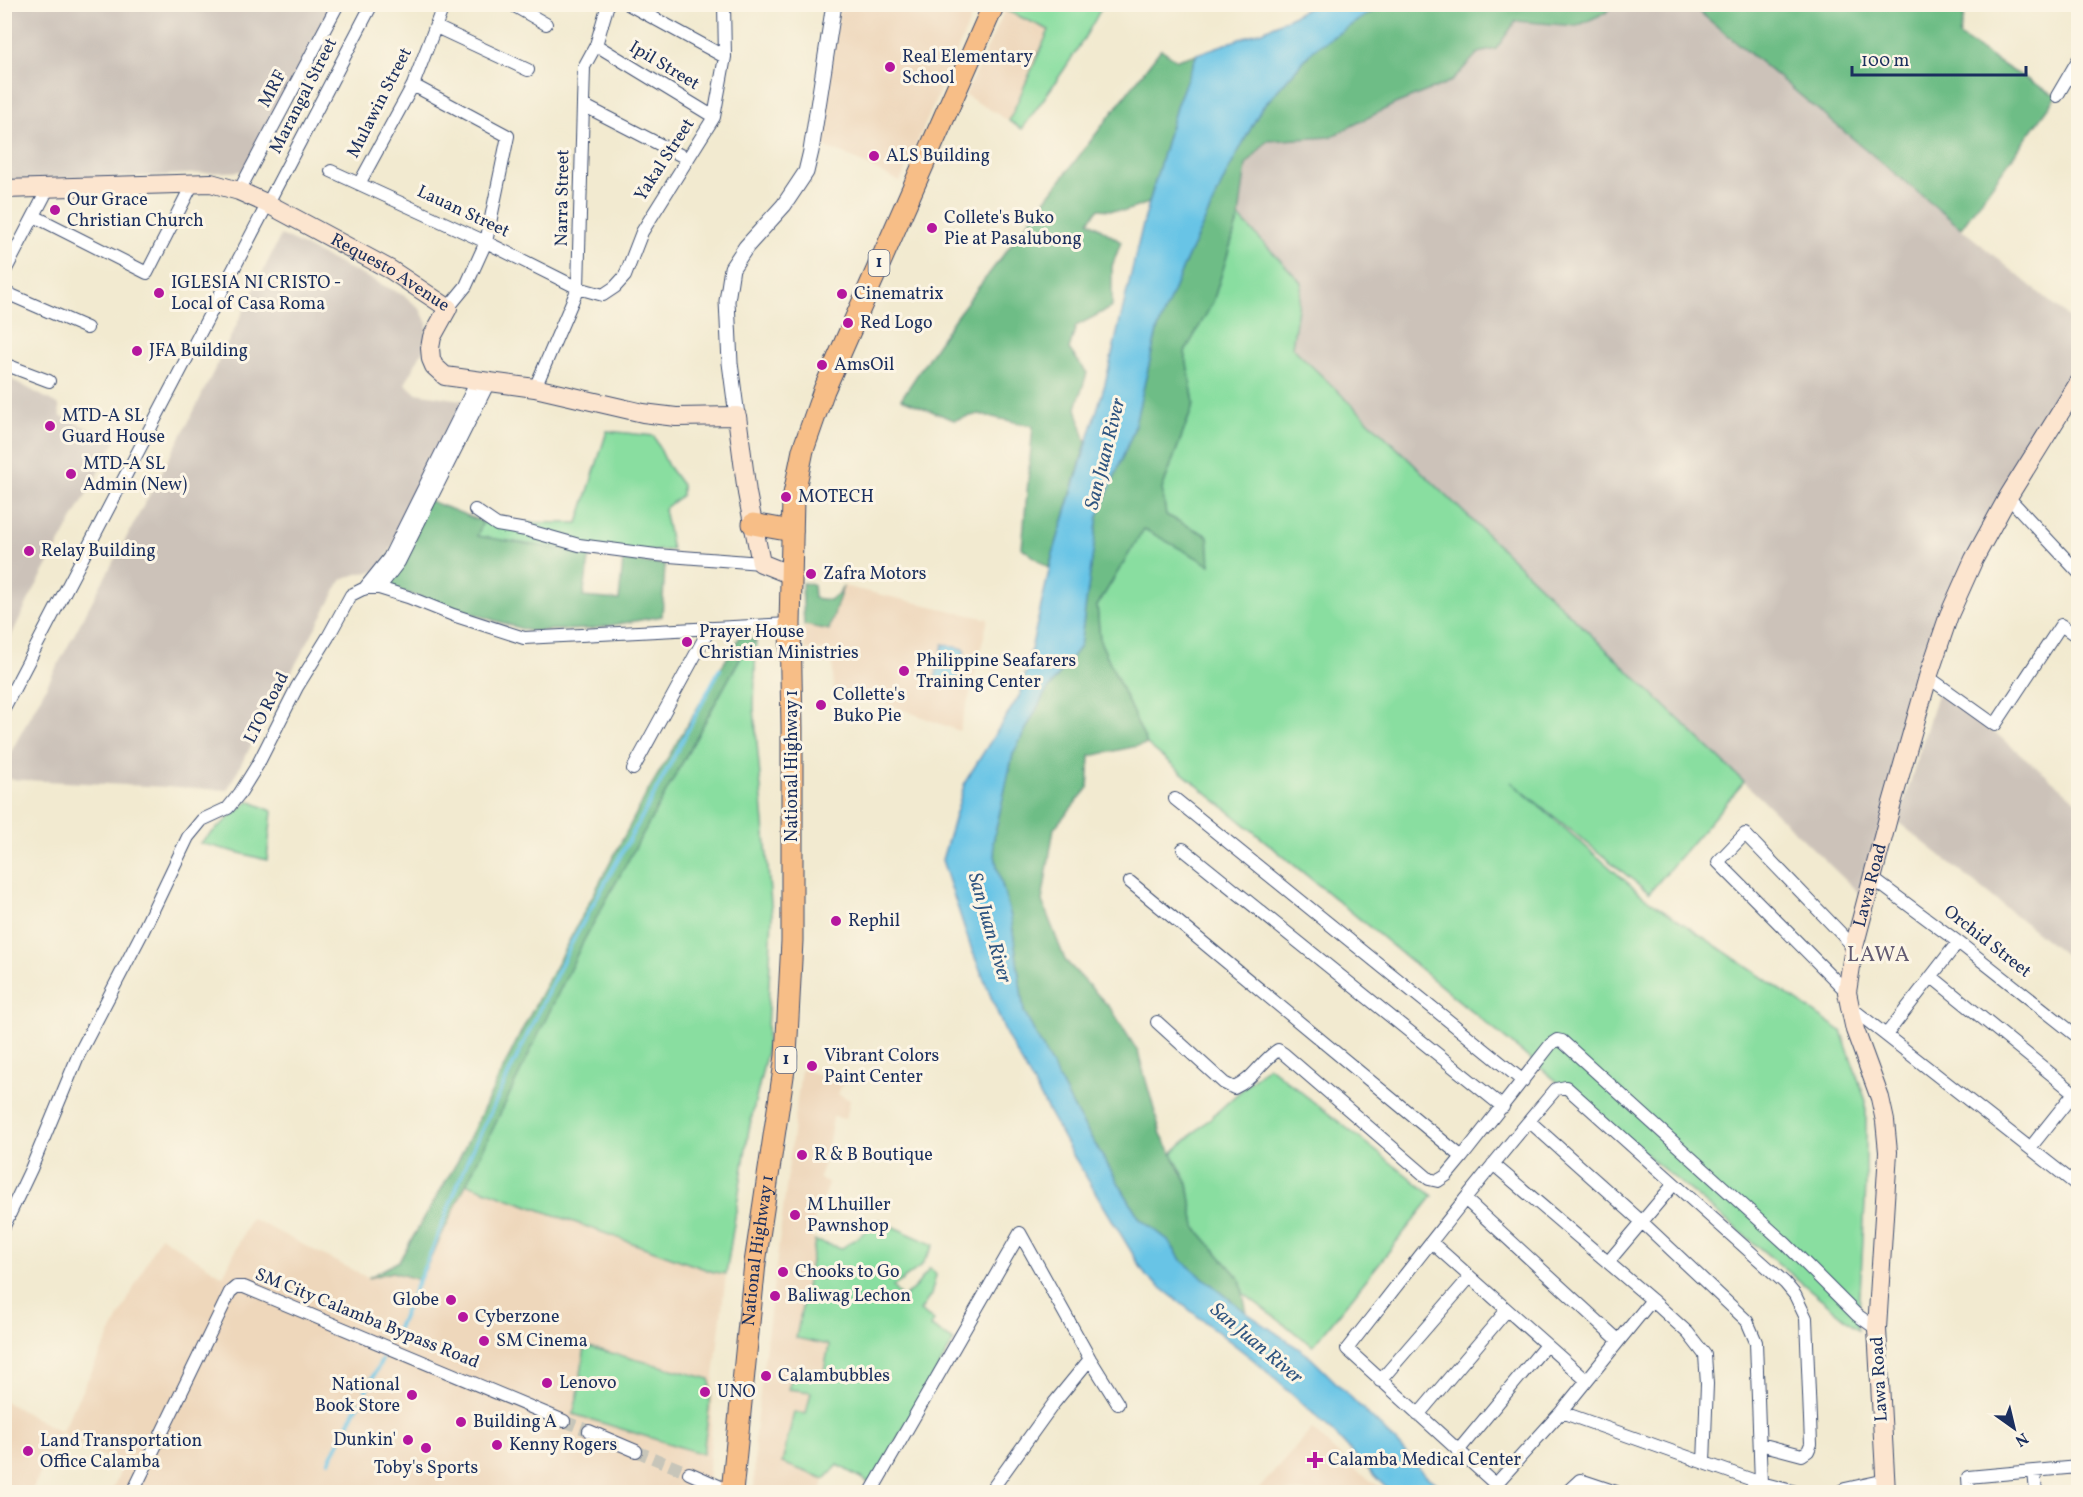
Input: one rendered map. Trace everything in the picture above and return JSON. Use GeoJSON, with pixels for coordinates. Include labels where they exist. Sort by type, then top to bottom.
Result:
{"type":"FeatureCollection","features":[{"type":"Feature","properties":{"kind":"highway","name":"National Highway 1"},"geometry":{"type":"LineString","coordinates":[[732,1492],[755,1263],[786,1056],[792,915],[790,624],[793,499],[803,450],[824,390],[994,4]]}},
{"type":"Feature","properties":{"kind":"highway"},"geometry":{"type":"LineString","coordinates":[[753,524],[792,531]]}},
{"type":"Feature","properties":{"kind":"main road","name":"Requesto Avenue"},"geometry":{"type":"LineString","coordinates":[[4,189],[211,183],[239,191],[268,204],[391,270],[448,308],[432,337],[430,359],[438,372],[445,376],[535,388],[643,413],[676,417],[737,416]]}},
{"type":"Feature","properties":{"kind":"main road","name":"Lawa Road"},"geometry":{"type":"LineString","coordinates":[[1886,1486],[1877,1329],[1888,1152],[1880,1098],[1855,1030],[1849,1000],[1854,947],[1928,677],[1949,615],[1970,568],[2008,497],[2079,384]]}},
{"type":"Feature","properties":{"kind":"main road"},"geometry":{"type":"LineString","coordinates":[[737,416],[753,524],[762,563],[791,575]]}},
{"type":"Feature","properties":{"kind":"street","name":"MRF"},"geometry":{"type":"LineString","coordinates":[[239,191],[338,4]]}},
{"type":"Feature","properties":{"kind":"street","name":"Marangal Street"},"geometry":{"type":"LineString","coordinates":[[4,708],[372,4]]}},
{"type":"Feature","properties":{"kind":"street","name":"Mulawin Street"},"geometry":{"type":"LineString","coordinates":[[359,184],[413,85],[444,4]]}},
{"type":"Feature","properties":{"kind":"street"},"geometry":{"type":"LineString","coordinates":[[511,4],[546,24]]}},
{"type":"Feature","properties":{"kind":"street","name":"Narra Street"},"geometry":{"type":"LineString","coordinates":[[535,388],[578,288],[584,68],[596,45],[608,4]]}},
{"type":"Feature","properties":{"kind":"street"},"geometry":{"type":"LineString","coordinates":[[628,4],[725,57]]}},
{"type":"Feature","properties":{"kind":"street","name":"Yakal Street"},"geometry":{"type":"LineString","coordinates":[[578,288],[603,295],[625,276],[642,232],[714,117],[725,57],[724,4]]}},
{"type":"Feature","properties":{"kind":"street"},"geometry":{"type":"LineString","coordinates":[[737,416],[729,363],[727,301],[732,268],[746,247],[784,205],[807,172],[834,4]]}},
{"type":"Feature","properties":{"kind":"street"},"geometry":{"type":"LineString","coordinates":[[436,27],[528,70]]}},
{"type":"Feature","properties":{"kind":"street","name":"Ipil Street"},"geometry":{"type":"LineString","coordinates":[[596,45],[714,117]]}},
{"type":"Feature","properties":{"kind":"street"},"geometry":{"type":"LineString","coordinates":[[2057,96],[2079,60]]}},
{"type":"Feature","properties":{"kind":"street"},"geometry":{"type":"LineString","coordinates":[[413,85],[508,136],[486,242],[466,286],[448,308]]}},
{"type":"Feature","properties":{"kind":"street"},"geometry":{"type":"LineString","coordinates":[[582,105],[688,159]]}},
{"type":"Feature","properties":{"kind":"street","name":"Lauan Street"},"geometry":{"type":"LineString","coordinates":[[331,171],[486,242],[578,288]]}},
{"type":"Feature","properties":{"kind":"street"},"geometry":{"type":"LineString","coordinates":[[34,216],[147,273],[193,183]]}},
{"type":"Feature","properties":{"kind":"street"},"geometry":{"type":"LineString","coordinates":[[4,273],[49,187]]}},
{"type":"Feature","properties":{"kind":"street"},"geometry":{"type":"LineString","coordinates":[[4,292],[87,328]]}},
{"type":"Feature","properties":{"kind":"street"},"geometry":{"type":"LineString","coordinates":[[4,364],[49,381]]}},
{"type":"Feature","properties":{"kind":"street"},"geometry":{"type":"LineString","coordinates":[[379,588],[399,562],[483,382]]}},
{"type":"Feature","properties":{"kind":"street","name":"LTO Road"},"geometry":{"type":"LineString","coordinates":[[4,1226],[31,1169],[78,1056],[142,933],[188,837],[202,820],[228,808],[240,793],[258,764],[297,687],[351,595],[364,589],[389,558],[483,382]]}},
{"type":"Feature","properties":{"kind":"street"},"geometry":{"type":"LineString","coordinates":[[2008,497],[2079,572]]}},
{"type":"Feature","properties":{"kind":"street"},"geometry":{"type":"LineString","coordinates":[[475,510],[497,525],[526,530],[579,545],[656,555],[762,563]]}},
{"type":"Feature","properties":{"kind":"street"},"geometry":{"type":"LineString","coordinates":[[364,589],[379,588],[524,638],[790,624]]}},
{"type":"Feature","properties":{"kind":"street"},"geometry":{"type":"LineString","coordinates":[[1928,677],[1995,725],[2061,625],[2079,637]]}},
{"type":"Feature","properties":{"kind":"street"},"geometry":{"type":"LineString","coordinates":[[633,769],[710,628]]}},
{"type":"Feature","properties":{"kind":"street"},"geometry":{"type":"LineString","coordinates":[[1175,799],[1523,1081]]}},
{"type":"Feature","properties":{"kind":"street"},"geometry":{"type":"LineString","coordinates":[[1854,947],[1745,834],[1718,862],[1849,1000],[1886,1035],[2079,1186]]}},
{"type":"Feature","properties":{"kind":"street"},"geometry":{"type":"LineString","coordinates":[[1183,849],[1503,1107]]}},
{"type":"Feature","properties":{"kind":"street","name":"Orchid Street"},"geometry":{"type":"LineString","coordinates":[[1872,878],[2079,1037]]}},
{"type":"Feature","properties":{"kind":"street"},"geometry":{"type":"LineString","coordinates":[[1130,882],[1462,1157]]}},
{"type":"Feature","properties":{"kind":"street"},"geometry":{"type":"LineString","coordinates":[[1886,1035],[1958,942]]}},
{"type":"Feature","properties":{"kind":"street"},"geometry":{"type":"LineString","coordinates":[[1932,977],[2076,1094],[2030,1148]]}},
{"type":"Feature","properties":{"kind":"street"},"geometry":{"type":"LineString","coordinates":[[1157,1023],[1224,1083],[1234,1088],[1244,1084],[1269,1056],[1278,1050],[1429,1179],[1438,1181],[1447,1175],[1462,1157],[1551,1044],[1557,1040],[1562,1041],[1786,1244],[1857,1315],[1877,1329]]}},
{"type":"Feature","properties":{"kind":"street"},"geometry":{"type":"LineString","coordinates":[[1652,1300],[1499,1489],[1347,1349],[1529,1120],[1557,1089],[1566,1087],[1785,1283],[1795,1295],[1806,1318],[1811,1444],[1808,1451],[1802,1455],[1760,1444]]}},
{"type":"Feature","properties":{"kind":"street"},"geometry":{"type":"LineString","coordinates":[[1529,1120],[1747,1321],[1756,1342],[1761,1484]]}},
{"type":"Feature","properties":{"kind":"street"},"geometry":{"type":"LineString","coordinates":[[1494,1164],[1609,1261],[1688,1333],[1705,1355],[1707,1384],[1704,1463]]}},
{"type":"Feature","properties":{"kind":"street"},"geometry":{"type":"LineString","coordinates":[[1609,1261],[1673,1185]]}},
{"type":"Feature","properties":{"kind":"street"},"geometry":{"type":"LineString","coordinates":[[1465,1199],[1618,1340]]}},
{"type":"Feature","properties":{"kind":"street"},"geometry":{"type":"LineString","coordinates":[[871,1492],[1020,1233],[1090,1359],[1118,1404]]}},
{"type":"Feature","properties":{"kind":"street"},"geometry":{"type":"LineString","coordinates":[[1431,1242],[1586,1380]]}},
{"type":"Feature","properties":{"kind":"street"},"geometry":{"type":"LineString","coordinates":[[1380,1381],[1470,1276]]}},
{"type":"Feature","properties":{"kind":"street","name":"SM City Calamba Bypass Road"},"geometry":{"type":"LineString","coordinates":[[133,1492],[230,1292],[236,1287],[244,1287],[564,1421]]}},
{"type":"Feature","properties":{"kind":"street"},"geometry":{"type":"LineString","coordinates":[[1418,1415],[1508,1310]]}},
{"type":"Feature","properties":{"kind":"street"},"geometry":{"type":"LineString","coordinates":[[1458,1451],[1546,1345]]}},
{"type":"Feature","properties":{"kind":"street"},"geometry":{"type":"LineString","coordinates":[[990,1492],[1054,1403],[1090,1359]]}},
{"type":"Feature","properties":{"kind":"street"},"geometry":{"type":"LineString","coordinates":[[1561,1412],[1761,1484],[1796,1492]]}},
{"type":"Feature","properties":{"kind":"street"},"geometry":{"type":"LineString","coordinates":[[589,1431],[636,1451]]}},
{"type":"Feature","properties":{"kind":"street"},"geometry":{"type":"LineString","coordinates":[[1969,1492],[1968,1477],[2079,1467]]}},
{"type":"Feature","properties":{"kind":"street"},"geometry":{"type":"LineString","coordinates":[[2034,1472],[2036,1492]]}},
{"type":"Feature","properties":{"kind":"street"},"geometry":{"type":"LineString","coordinates":[[689,1473],[732,1492]]}},
{"type":"Feature","properties":{"kind":"street"},"geometry":{"type":"LineString","coordinates":[[1567,1492],[1580,1480],[1616,1492]]}},
{"type":"Feature","properties":{"kind":"street"},"geometry":{"type":"LineString","coordinates":[[1839,1492],[1845,1489],[1886,1486]]}},
{"type":"Feature","properties":{"kind":"shaded area"},"geometry":{"type":"Polygon","coordinates":[[[4,5],[334,5],[246,171],[5,180],[4,5]]]}},
{"type":"Feature","properties":{"kind":"shaded area","name":"Real Elementary School"},"geometry":{"type":"Polygon","coordinates":[[[840,5],[977,5],[900,182],[846,155],[818,145],[840,5]]]}},
{"type":"Feature","properties":{"kind":"shaded area"},"geometry":{"type":"Polygon","coordinates":[[[1614,5],[1691,5],[2078,325],[2078,376],[1963,567],[1863,897],[1292,346],[1302,283],[1239,217],[1246,165],[1267,141],[1330,137],[1395,104],[1452,81],[1478,52],[1496,49],[1516,21],[1577,26],[1607,12],[1614,5]]]}},
{"type":"Feature","properties":{"kind":"shaded area"},"geometry":{"type":"Polygon","coordinates":[[[1005,10],[1050,29],[1009,121],[965,95],[1005,10]]]}},
{"type":"Feature","properties":{"kind":"shaded area"},"geometry":{"type":"Polygon","coordinates":[[[281,235],[405,296],[420,309],[427,323],[427,342],[405,384],[416,393],[474,402],[378,571],[342,579],[227,790],[5,779],[5,763],[188,423],[281,235]]]}},
{"type":"Feature","properties":{"kind":"shaded area"},"geometry":{"type":"Polygon","coordinates":[[[9,378],[59,405],[60,416],[116,440],[28,601],[5,649],[4,386],[9,378]]]}},
{"type":"Feature","properties":{"kind":"shaded area","name":"Philippine Seafarers Training Center"},"geometry":{"type":"Polygon","coordinates":[[[843,586],[988,619],[959,731],[872,698],[834,695],[832,652],[805,649],[804,625],[829,629],[843,586]]]}},
{"type":"Feature","properties":{"kind":"shaded area"},"geometry":{"type":"Polygon","coordinates":[[[1938,691],[1999,736],[2078,802],[2078,965],[1898,822],[1938,691]]]}},
{"type":"Feature","properties":{"kind":"shaded area"},"geometry":{"type":"Polygon","coordinates":[[[801,1069],[843,1082],[838,1094],[850,1100],[846,1119],[833,1117],[827,1153],[819,1178],[828,1182],[823,1205],[818,1204],[811,1236],[815,1241],[796,1337],[829,1344],[824,1371],[794,1368],[811,1392],[806,1414],[794,1412],[783,1463],[825,1479],[820,1492],[754,1492],[755,1432],[801,1069]]]}},
{"type":"Feature","properties":{"kind":"shaded area"},"geometry":{"type":"Polygon","coordinates":[[[465,1183],[713,1272],[726,1274],[713,1385],[708,1492],[111,1492],[122,1468],[61,1432],[160,1236],[223,1276],[251,1218],[368,1278],[392,1272],[419,1280],[465,1183]]]}},
{"type":"Feature","properties":{"kind":"shaded area","name":"Land Transportation Office Calamba"},"geometry":{"type":"Polygon","coordinates":[[[4,1401],[61,1432],[31,1492],[13,1492],[5,1488],[4,1401]]]}},
{"type":"Feature","properties":{"kind":"shaded area","name":"Calamba Medical Center"},"geometry":{"type":"Polygon","coordinates":[[[1312,1429],[1350,1466],[1387,1492],[1256,1492],[1312,1429]]]}},
{"type":"Feature","properties":{"kind":"green space"},"geometry":{"type":"Polygon","coordinates":[[[1007,5],[1103,5],[1075,53],[1022,129],[1009,121],[1049,30],[1005,10],[1007,5]]]}},
{"type":"Feature","properties":{"kind":"green space"},"geometry":{"type":"Polygon","coordinates":[[[1382,5],[1614,5],[1607,12],[1577,26],[1516,21],[1496,49],[1478,53],[1452,81],[1395,104],[1330,137],[1267,141],[1246,165],[1239,217],[1213,302],[1185,352],[1194,403],[1162,489],[1166,515],[1208,536],[1210,565],[1144,529],[1097,606],[1100,641],[1147,744],[1090,756],[1088,788],[1054,828],[1042,901],[1065,960],[1112,1010],[1138,1052],[1161,1134],[1188,1184],[1195,1227],[1240,1279],[1247,1313],[1181,1260],[1168,1240],[1140,1219],[1078,1116],[1024,1012],[1011,917],[997,867],[993,842],[1013,754],[1044,695],[1080,646],[1098,516],[1133,432],[1157,331],[1184,265],[1227,173],[1261,109],[1314,49],[1382,5]]]}},
{"type":"Feature","properties":{"kind":"green space"},"geometry":{"type":"Polygon","coordinates":[[[1691,5],[1967,5],[1959,36],[2011,70],[2057,96],[1961,228],[1691,5]]]}},
{"type":"Feature","properties":{"kind":"green space"},"geometry":{"type":"Polygon","coordinates":[[[1161,49],[1177,60],[1197,54],[1177,104],[1149,203],[1125,211],[1098,209],[1089,221],[1121,242],[1112,266],[1112,307],[1076,326],[1069,349],[1087,373],[1076,408],[1086,443],[1049,568],[1022,548],[1033,426],[979,414],[954,420],[901,399],[955,318],[1161,49]]]}},
{"type":"Feature","properties":{"kind":"green space"},"geometry":{"type":"Polygon","coordinates":[[[1239,217],[1302,283],[1292,347],[1744,782],[1649,893],[1511,782],[1643,896],[1841,1031],[1866,1101],[1866,1185],[1858,1329],[1147,744],[1100,641],[1097,606],[1144,528],[1209,564],[1208,536],[1166,515],[1162,489],[1194,404],[1185,352],[1213,302],[1239,217]]]}},
{"type":"Feature","properties":{"kind":"green space"},"geometry":{"type":"Polygon","coordinates":[[[607,431],[654,436],[668,466],[682,485],[682,495],[664,509],[672,550],[585,554],[476,536],[483,522],[578,523],[607,431]]]}},
{"type":"Feature","properties":{"kind":"green space"},"geometry":{"type":"Polygon","coordinates":[[[428,500],[483,522],[477,536],[590,554],[583,597],[619,600],[623,560],[665,565],[662,616],[591,629],[529,631],[371,582],[428,500]]]}},
{"type":"Feature","properties":{"kind":"green space"},"geometry":{"type":"Polygon","coordinates":[[[802,583],[813,584],[814,598],[829,600],[839,594],[843,586],[829,630],[804,625],[802,583]]]}},
{"type":"Feature","properties":{"kind":"green space"},"geometry":{"type":"Polygon","coordinates":[[[740,636],[756,640],[743,653],[584,940],[420,1280],[392,1272],[368,1278],[399,1261],[459,1159],[522,1030],[648,791],[740,636]]]}},
{"type":"Feature","properties":{"kind":"green space"},"geometry":{"type":"Polygon","coordinates":[[[756,640],[754,708],[772,915],[766,1055],[749,1129],[726,1274],[713,1272],[465,1183],[584,940],[743,653],[756,640]]]}},
{"type":"Feature","properties":{"kind":"green space"},"geometry":{"type":"Polygon","coordinates":[[[249,801],[272,811],[267,860],[200,843],[249,801]]]}},
{"type":"Feature","properties":{"kind":"green space"},"geometry":{"type":"Polygon","coordinates":[[[1268,1066],[1433,1196],[1313,1346],[1243,1293],[1240,1279],[1195,1227],[1188,1184],[1172,1153],[1268,1066]]]}},
{"type":"Feature","properties":{"kind":"green space"},"geometry":{"type":"Polygon","coordinates":[[[878,1220],[934,1245],[921,1266],[893,1287],[902,1299],[930,1268],[936,1275],[931,1295],[920,1311],[934,1321],[931,1327],[954,1341],[871,1484],[838,1465],[825,1479],[782,1463],[794,1412],[806,1414],[811,1392],[788,1389],[795,1367],[824,1371],[829,1345],[796,1338],[815,1241],[842,1248],[878,1220]]]}},
{"type":"Feature","properties":{"kind":"green space"},"geometry":{"type":"Polygon","coordinates":[[[585,1346],[710,1379],[711,1393],[703,1454],[573,1414],[585,1346]]]}},
{"type":"Feature","properties":{"kind":"water","name":"San Juan River"},"geometry":{"type":"Polygon","coordinates":[[[1314,5],[1382,5],[1314,49],[1261,109],[1227,173],[1184,265],[1157,331],[1133,432],[1098,516],[1080,646],[1044,695],[1013,754],[993,842],[997,867],[1011,917],[1024,1012],[1078,1116],[1140,1219],[1168,1240],[1181,1260],[1247,1313],[1308,1355],[1391,1437],[1426,1476],[1447,1492],[1390,1492],[1326,1425],[1254,1360],[1146,1276],[1070,1150],[1006,1034],[970,945],[942,860],[965,782],[1021,693],[1053,554],[1105,384],[1142,228],[1177,104],[1197,54],[1265,30],[1314,5]]]}},
{"type":"Feature","properties":{"kind":"water"},"geometry":{"type":"Polygon","coordinates":[[[943,644],[965,649],[956,683],[935,679],[943,644]]]}},
{"type":"Feature","properties":{"kind":"waterway"},"geometry":{"type":"LineString","coordinates":[[394,1337],[468,1159],[571,944],[649,804],[720,669]]}},
{"type":"Feature","properties":{"kind":"waterway"},"geometry":{"type":"LineString","coordinates":[[366,1390],[382,1360]]}},
{"type":"Feature","properties":{"kind":"waterway"},"geometry":{"type":"LineString","coordinates":[[329,1461],[359,1403]]}},
{"type":"Feature","properties":{"kind":"waterway"},"geometry":{"type":"LineString","coordinates":[[312,1492],[315,1486]]}},
{"type":"Feature","properties":{"kind":"tunnel"},"geometry":{"type":"LineString","coordinates":[[564,1421],[589,1431]]}},
{"type":"Feature","properties":{"kind":"tunnel"},"geometry":{"type":"LineString","coordinates":[[636,1451],[689,1473]]}},
{"type":"Feature","properties":{"kind":"place","name":"Real Elementary School"},"geometry":{"type":"Point","coordinates":[890,67]}},
{"type":"Feature","properties":{"kind":"place","name":"ALS Building"},"geometry":{"type":"Point","coordinates":[874,156]}},
{"type":"Feature","properties":{"kind":"place","name":"Our Grace Christian Church"},"geometry":{"type":"Point","coordinates":[55,210]}},
{"type":"Feature","properties":{"kind":"place","name":"Collete's Buko Pie at Pasalubong"},"geometry":{"type":"Point","coordinates":[932,228]}},
{"type":"Feature","properties":{"kind":"place","name":"IGLESIA NI CRISTO - Local of Casa Roma"},"geometry":{"type":"Point","coordinates":[159,293]}},
{"type":"Feature","properties":{"kind":"place","name":"Cinematrix"},"geometry":{"type":"Point","coordinates":[842,294]}},
{"type":"Feature","properties":{"kind":"place","name":"Red Logo"},"geometry":{"type":"Point","coordinates":[848,323]}},
{"type":"Feature","properties":{"kind":"place","name":"JFA Building"},"geometry":{"type":"Point","coordinates":[137,351]}},
{"type":"Feature","properties":{"kind":"place","name":"AmsOil"},"geometry":{"type":"Point","coordinates":[822,365]}},
{"type":"Feature","properties":{"kind":"place","name":"MTD-A SL Guard House"},"geometry":{"type":"Point","coordinates":[50,426]}},
{"type":"Feature","properties":{"kind":"place","name":"MTD-A SL Admin (New)"},"geometry":{"type":"Point","coordinates":[71,474]}},
{"type":"Feature","properties":{"kind":"place","name":"MOTECH"},"geometry":{"type":"Point","coordinates":[786,497]}},
{"type":"Feature","properties":{"kind":"place","name":"Relay Building"},"geometry":{"type":"Point","coordinates":[29,551]}},
{"type":"Feature","properties":{"kind":"place","name":"Zafra Motors"},"geometry":{"type":"Point","coordinates":[811,574]}},
{"type":"Feature","properties":{"kind":"place","name":"Prayer House Christian Ministries"},"geometry":{"type":"Point","coordinates":[687,642]}},
{"type":"Feature","properties":{"kind":"place","name":"Philippine Seafarers Training Center"},"geometry":{"type":"Point","coordinates":[904,671]}},
{"type":"Feature","properties":{"kind":"place","name":"Collette's Buko Pie"},"geometry":{"type":"Point","coordinates":[821,705]}},
{"type":"Feature","properties":{"kind":"place","name":"Rephil"},"geometry":{"type":"Point","coordinates":[836,921]}},
{"type":"Feature","properties":{"kind":"place","name":"Vibrant Colors Paint Center"},"geometry":{"type":"Point","coordinates":[812,1066]}},
{"type":"Feature","properties":{"kind":"place","name":"R & B Boutique"},"geometry":{"type":"Point","coordinates":[802,1155]}},
{"type":"Feature","properties":{"kind":"place","name":"M Lhuiller Pawnshop"},"geometry":{"type":"Point","coordinates":[795,1215]}},
{"type":"Feature","properties":{"kind":"place","name":"Chooks to Go"},"geometry":{"type":"Point","coordinates":[783,1272]}},
{"type":"Feature","properties":{"kind":"place","name":"Baliwag Lechon"},"geometry":{"type":"Point","coordinates":[775,1296]}},
{"type":"Feature","properties":{"kind":"place","name":"Globe"},"geometry":{"type":"Point","coordinates":[451,1300]}},
{"type":"Feature","properties":{"kind":"place","name":"Cyberzone"},"geometry":{"type":"Point","coordinates":[463,1317]}},
{"type":"Feature","properties":{"kind":"place","name":"SM Cinema"},"geometry":{"type":"Point","coordinates":[484,1341]}},
{"type":"Feature","properties":{"kind":"place","name":"Calambubbles"},"geometry":{"type":"Point","coordinates":[766,1376]}},
{"type":"Feature","properties":{"kind":"place","name":"Lenovo"},"geometry":{"type":"Point","coordinates":[547,1383]}},
{"type":"Feature","properties":{"kind":"place","name":"UNO"},"geometry":{"type":"Point","coordinates":[705,1392]}},
{"type":"Feature","properties":{"kind":"place","name":"National Book Store"},"geometry":{"type":"Point","coordinates":[412,1395]}},
{"type":"Feature","properties":{"kind":"place","name":"Building A"},"geometry":{"type":"Point","coordinates":[461,1422]}},
{"type":"Feature","properties":{"kind":"place","name":"Dunkin'"},"geometry":{"type":"Point","coordinates":[408,1440]}},
{"type":"Feature","properties":{"kind":"place","name":"Kenny Rogers"},"geometry":{"type":"Point","coordinates":[497,1445]}},
{"type":"Feature","properties":{"kind":"place","name":"Toby's Sports"},"geometry":{"type":"Point","coordinates":[426,1448]}},
{"type":"Feature","properties":{"kind":"place","name":"Land Transportation Office Calamba"},"geometry":{"type":"Point","coordinates":[28,1451]}},
{"type":"Feature","properties":{"kind":"place","name":"Calamba Medical Center"},"geometry":{"type":"Point","coordinates":[1315,1460]}},
{"type":"Feature","properties":{"kind":"district","name":"LAWA"},"geometry":{"type":"Point","coordinates":[1879,955]}}]}
